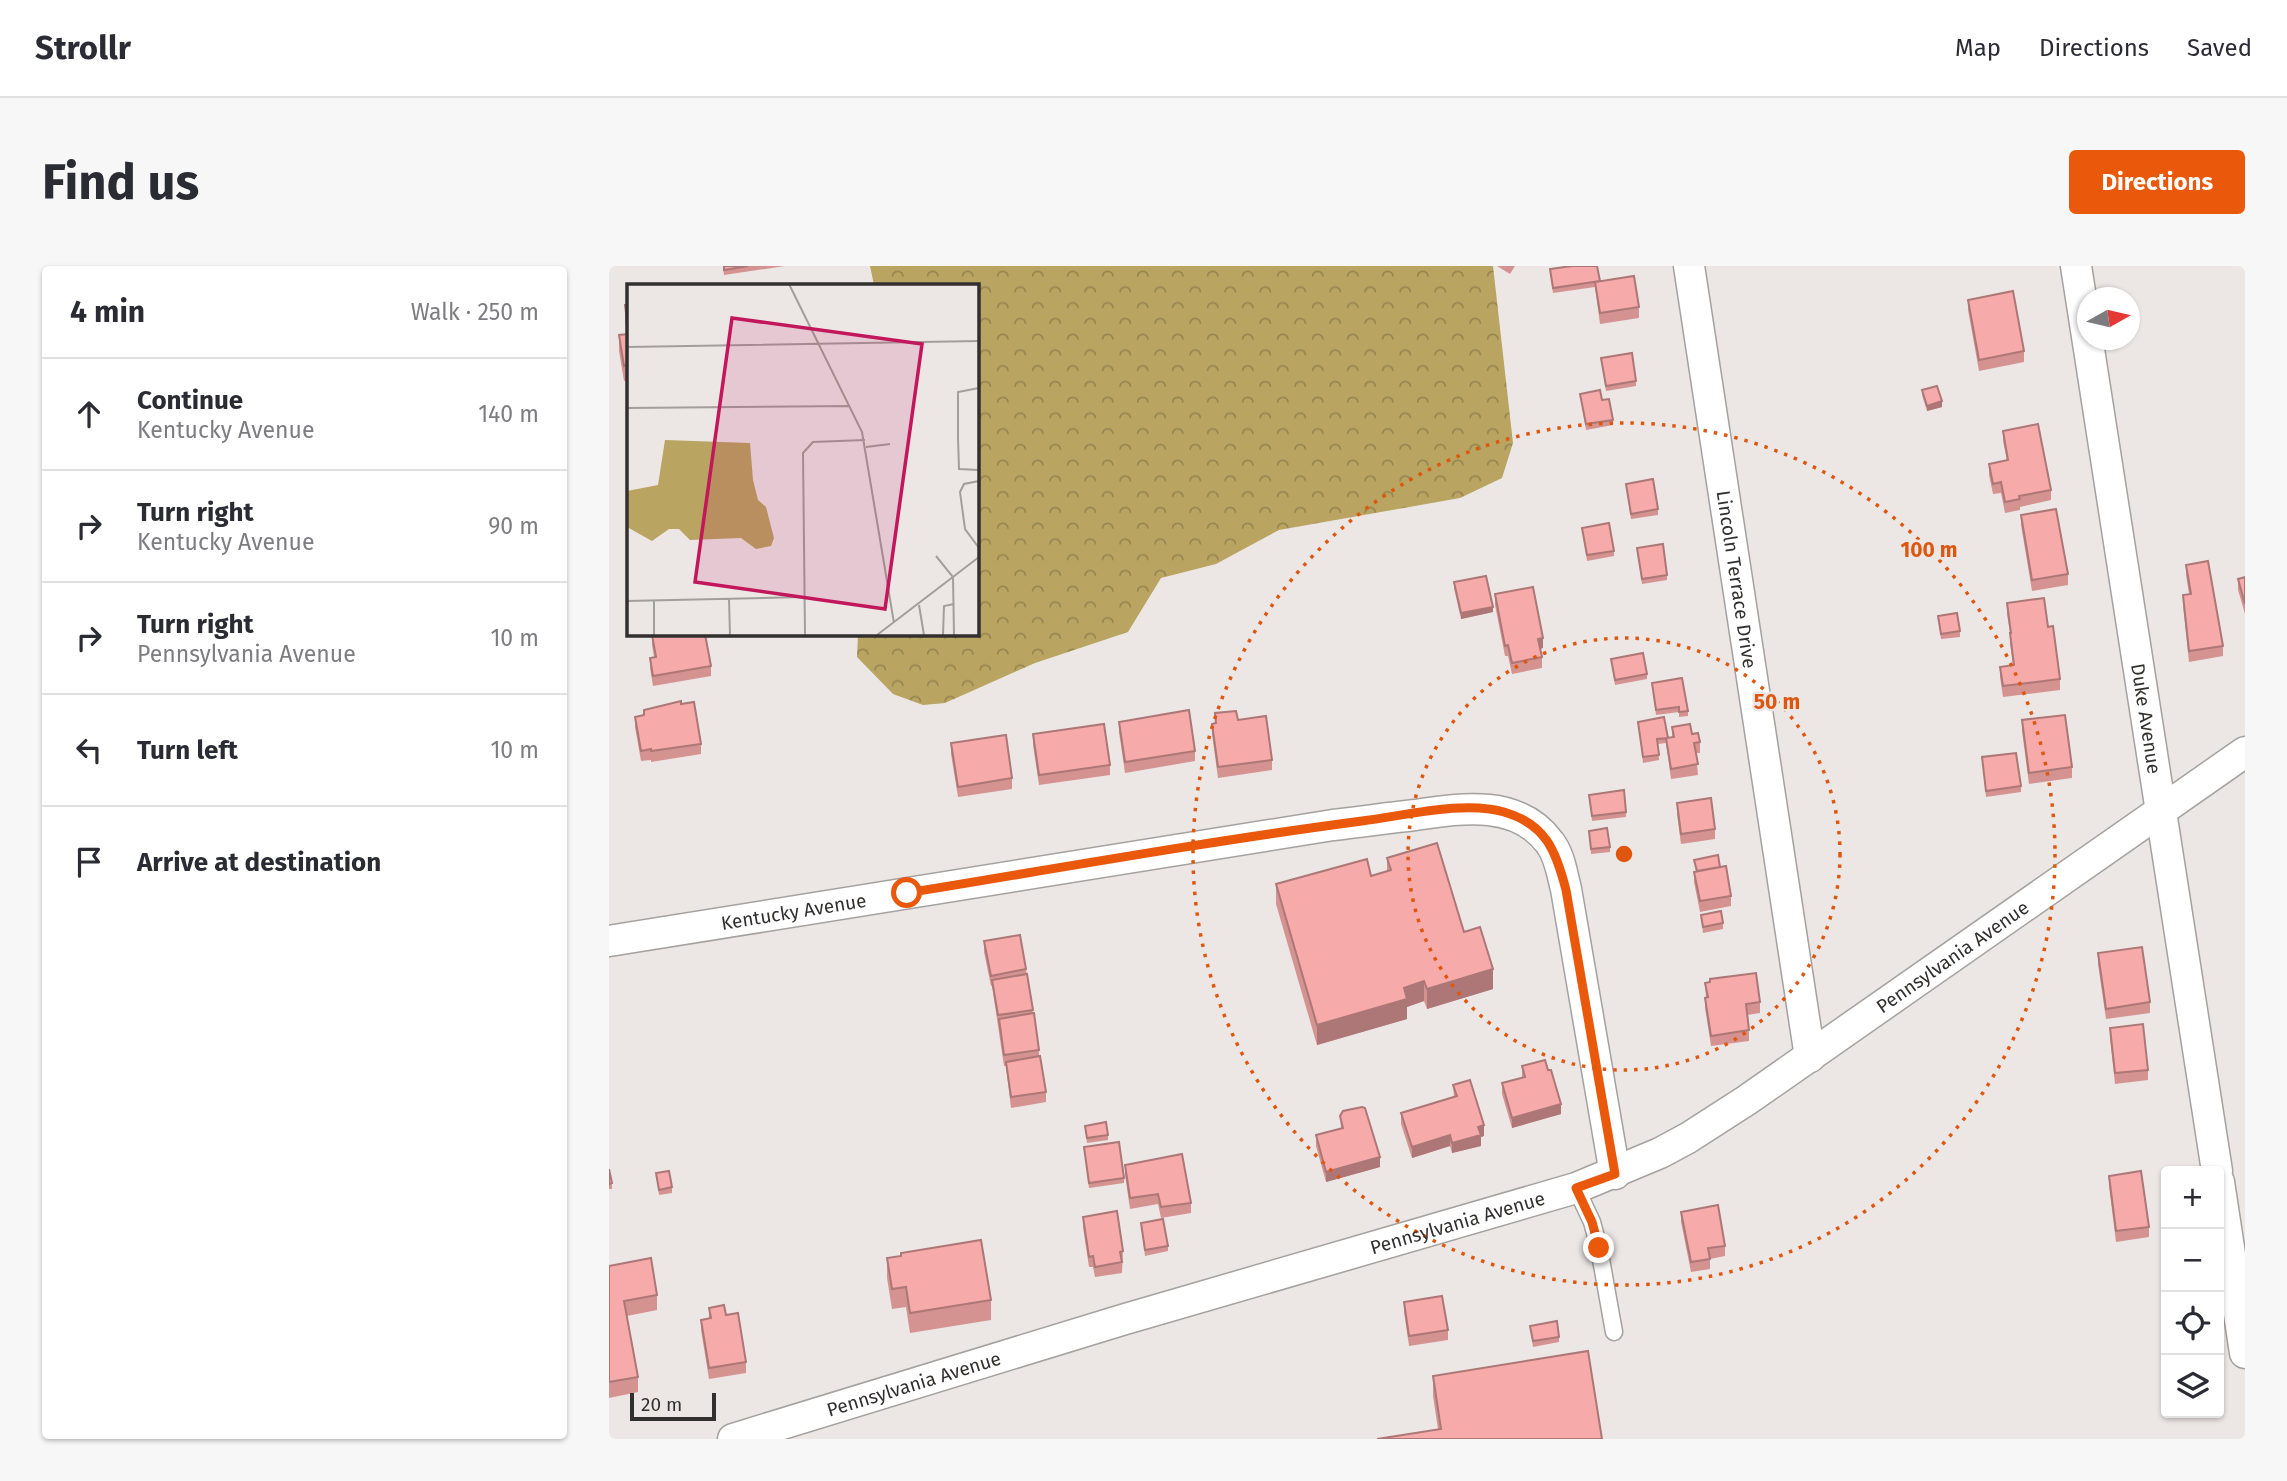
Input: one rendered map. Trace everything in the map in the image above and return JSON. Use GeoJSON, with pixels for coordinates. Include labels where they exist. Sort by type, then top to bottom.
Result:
{"type":"FeatureCollection","features":[{"type":"Feature","properties":{"kind":"street","name":"Lincoln Terrace Drive"},"geometry":{"type":"LineString","coordinates":[[1689,266],[1810,1057]]}},
{"type":"Feature","properties":{"kind":"street","name":"Duke Avenue"},"geometry":{"type":"LineString","coordinates":[[2076,266],[2216,1166]]}},
{"type":"Feature","properties":{"kind":"street","name":"Pennsylvania Avenue"},"geometry":{"type":"LineString","coordinates":[[733,1439],[1122,1320],[1576,1188],[1615,1174],[1688,1138],[1810,1057],[2245,752]]}},
{"type":"Feature","properties":{"kind":"street","name":"Kentucky Avenue"},"geometry":{"type":"LineString","coordinates":[[610,936],[1333,825],[1454,809],[1482,808],[1503,812],[1520,818],[1538,830],[1551,845],[1559,861],[1615,1174]]}},
{"type":"Feature","properties":{"kind":"street"},"geometry":{"type":"LineString","coordinates":[[2224,1215],[2245,1353]]}},
{"type":"Feature","properties":{"kind":"lane"},"geometry":{"type":"LineString","coordinates":[[1576,1188],[1592,1222],[1599,1248],[1614,1332]]}},
{"type":"Feature","properties":{"kind":"green space"},"geometry":{"type":"Polygon","coordinates":[[[870,266],[1493,266],[1513,443],[1502,478],[1460,498],[1279,530],[1216,564],[1161,578],[1128,632],[1035,663],[945,703],[923,705],[893,694],[857,657],[858,635],[978,635],[978,284],[874,284],[870,266]]]}},
{"type":"Feature","properties":{"kind":"building"},"geometry":{"type":"Polygon","coordinates":[[[724,266],[748,266],[724,270],[724,266]]]}},
{"type":"Feature","properties":{"kind":"building"},"geometry":{"type":"Polygon","coordinates":[[[1597,266],[1600,281],[1553,288],[1550,269],[1597,266]]]}},
{"type":"Feature","properties":{"kind":"building"},"geometry":{"type":"Polygon","coordinates":[[[1634,276],[1639,307],[1600,313],[1595,282],[1634,276]]]}},
{"type":"Feature","properties":{"kind":"building"},"geometry":{"type":"Polygon","coordinates":[[[2013,291],[2024,351],[1979,360],[1968,300],[2013,291]]]}},
{"type":"Feature","properties":{"kind":"building"},"geometry":{"type":"Polygon","coordinates":[[[627,334],[627,365],[624,366],[619,335],[627,334]]]}},
{"type":"Feature","properties":{"kind":"building"},"geometry":{"type":"Polygon","coordinates":[[[1632,353],[1636,381],[1606,386],[1601,358],[1632,353]]]}},
{"type":"Feature","properties":{"kind":"building"},"geometry":{"type":"Polygon","coordinates":[[[1937,386],[1942,401],[1927,406],[1922,390],[1937,386]]]}},
{"type":"Feature","properties":{"kind":"building"},"geometry":{"type":"Polygon","coordinates":[[[1600,390],[1602,400],[1609,399],[1613,420],[1586,424],[1580,394],[1600,390]]]}},
{"type":"Feature","properties":{"kind":"building"},"geometry":{"type":"Polygon","coordinates":[[[2038,424],[2051,490],[2019,496],[2020,499],[2005,502],[2001,482],[1993,484],[1989,464],[2008,460],[2003,431],[2038,424]]]}},
{"type":"Feature","properties":{"kind":"building"},"geometry":{"type":"Polygon","coordinates":[[[1653,479],[1658,509],[1631,514],[1626,484],[1653,479]]]}},
{"type":"Feature","properties":{"kind":"building"},"geometry":{"type":"Polygon","coordinates":[[[2056,509],[2068,574],[2032,580],[2021,515],[2056,509]]]}},
{"type":"Feature","properties":{"kind":"building"},"geometry":{"type":"Polygon","coordinates":[[[1609,523],[1614,551],[1587,555],[1582,528],[1609,523]]]}},
{"type":"Feature","properties":{"kind":"building"},"geometry":{"type":"Polygon","coordinates":[[[1663,544],[1667,575],[1642,579],[1637,548],[1663,544]]]}},
{"type":"Feature","properties":{"kind":"building"},"geometry":{"type":"Polygon","coordinates":[[[2208,561],[2223,646],[2189,651],[2183,595],[2191,594],[2186,565],[2208,561]]]}},
{"type":"Feature","properties":{"kind":"building"},"geometry":{"type":"Polygon","coordinates":[[[1486,576],[1493,607],[1461,613],[1454,582],[1486,576]]]}},
{"type":"Feature","properties":{"kind":"building"},"geometry":{"type":"Polygon","coordinates":[[[2245,577],[2245,604],[2238,579],[2245,577]]]}},
{"type":"Feature","properties":{"kind":"building"},"geometry":{"type":"Polygon","coordinates":[[[1533,587],[1543,638],[1538,639],[1542,657],[1512,663],[1508,645],[1505,646],[1495,594],[1533,587]]]}},
{"type":"Feature","properties":{"kind":"building"},"geometry":{"type":"Polygon","coordinates":[[[2044,598],[2048,627],[2053,626],[2060,679],[2003,686],[2000,667],[2014,665],[2007,603],[2044,598]]]}},
{"type":"Feature","properties":{"kind":"building"},"geometry":{"type":"Polygon","coordinates":[[[1957,613],[1960,631],[1941,634],[1938,616],[1957,613]]]}},
{"type":"Feature","properties":{"kind":"building"},"geometry":{"type":"Polygon","coordinates":[[[652,635],[705,635],[711,666],[653,676],[650,658],[656,657],[652,635]]]}},
{"type":"Feature","properties":{"kind":"building"},"geometry":{"type":"Polygon","coordinates":[[[1643,653],[1647,674],[1615,680],[1611,659],[1643,653]]]}},
{"type":"Feature","properties":{"kind":"building"},"geometry":{"type":"Polygon","coordinates":[[[1682,678],[1688,711],[1679,712],[1679,707],[1656,710],[1652,683],[1682,678]]]}},
{"type":"Feature","properties":{"kind":"building"},"geometry":{"type":"Polygon","coordinates":[[[681,701],[681,704],[694,702],[701,744],[641,751],[635,717],[644,715],[644,710],[681,701]]]}},
{"type":"Feature","properties":{"kind":"building"},"geometry":{"type":"Polygon","coordinates":[[[1189,710],[1195,751],[1125,762],[1119,722],[1189,710]]]}},
{"type":"Feature","properties":{"kind":"building"},"geometry":{"type":"Polygon","coordinates":[[[1236,711],[1238,720],[1266,716],[1272,760],[1218,767],[1212,724],[1216,723],[1215,713],[1236,711]]]}},
{"type":"Feature","properties":{"kind":"building"},"geometry":{"type":"Polygon","coordinates":[[[2065,715],[2072,767],[2029,773],[2022,720],[2065,715]]]}},
{"type":"Feature","properties":{"kind":"building"},"geometry":{"type":"Polygon","coordinates":[[[1664,717],[1668,738],[1657,739],[1659,755],[1643,757],[1638,722],[1664,717]]]}},
{"type":"Feature","properties":{"kind":"building"},"geometry":{"type":"Polygon","coordinates":[[[1104,724],[1110,765],[1039,775],[1033,734],[1104,724]]]}},
{"type":"Feature","properties":{"kind":"building"},"geometry":{"type":"Polygon","coordinates":[[[1690,724],[1692,734],[1698,733],[1700,742],[1694,743],[1698,764],[1671,769],[1666,738],[1674,737],[1672,727],[1690,724]]]}},
{"type":"Feature","properties":{"kind":"building"},"geometry":{"type":"Polygon","coordinates":[[[1006,735],[1012,778],[958,787],[951,743],[1006,735]]]}},
{"type":"Feature","properties":{"kind":"building"},"geometry":{"type":"Polygon","coordinates":[[[2016,753],[2021,786],[1986,791],[1982,757],[2016,753]]]}},
{"type":"Feature","properties":{"kind":"building"},"geometry":{"type":"Polygon","coordinates":[[[1624,790],[1626,812],[1592,816],[1589,795],[1624,790]]]}},
{"type":"Feature","properties":{"kind":"building"},"geometry":{"type":"Polygon","coordinates":[[[1711,798],[1715,829],[1681,834],[1677,803],[1711,798]]]}},
{"type":"Feature","properties":{"kind":"building"},"geometry":{"type":"Polygon","coordinates":[[[1607,828],[1610,847],[1591,849],[1589,831],[1607,828]]]}},
{"type":"Feature","properties":{"kind":"building"},"geometry":{"type":"Polygon","coordinates":[[[1437,843],[1464,932],[1480,927],[1493,969],[1427,989],[1424,981],[1404,988],[1407,999],[1317,1025],[1276,884],[1367,859],[1371,876],[1391,870],[1387,858],[1437,843]]]}},
{"type":"Feature","properties":{"kind":"building"},"geometry":{"type":"Polygon","coordinates":[[[1718,855],[1720,867],[1697,871],[1694,860],[1718,855]]]}},
{"type":"Feature","properties":{"kind":"building"},"geometry":{"type":"Polygon","coordinates":[[[1726,866],[1731,896],[1700,901],[1694,872],[1726,866]]]}},
{"type":"Feature","properties":{"kind":"building"},"geometry":{"type":"Polygon","coordinates":[[[1721,911],[1723,923],[1703,927],[1701,915],[1721,911]]]}},
{"type":"Feature","properties":{"kind":"building"},"geometry":{"type":"Polygon","coordinates":[[[1020,935],[1026,969],[991,976],[984,941],[1020,935]]]}},
{"type":"Feature","properties":{"kind":"building"},"geometry":{"type":"Polygon","coordinates":[[[2142,947],[2150,1002],[2106,1009],[2098,953],[2142,947]]]}},
{"type":"Feature","properties":{"kind":"building"},"geometry":{"type":"Polygon","coordinates":[[[1756,973],[1760,1002],[1746,1004],[1749,1030],[1711,1036],[1705,983],[1710,982],[1710,979],[1756,973]]]}},
{"type":"Feature","properties":{"kind":"building"},"geometry":{"type":"Polygon","coordinates":[[[1027,974],[1033,1010],[998,1015],[992,980],[1027,974]]]}},
{"type":"Feature","properties":{"kind":"building"},"geometry":{"type":"Polygon","coordinates":[[[1034,1013],[1039,1050],[1004,1055],[999,1019],[1034,1013]]]}},
{"type":"Feature","properties":{"kind":"building"},"geometry":{"type":"Polygon","coordinates":[[[2143,1024],[2148,1070],[2115,1073],[2110,1028],[2143,1024]]]}},
{"type":"Feature","properties":{"kind":"building"},"geometry":{"type":"Polygon","coordinates":[[[1040,1056],[1046,1092],[1011,1097],[1006,1062],[1040,1056]]]}},
{"type":"Feature","properties":{"kind":"building"},"geometry":{"type":"Polygon","coordinates":[[[1545,1060],[1548,1070],[1551,1070],[1561,1104],[1512,1118],[1502,1083],[1525,1077],[1522,1066],[1545,1060]]]}},
{"type":"Feature","properties":{"kind":"building"},"geometry":{"type":"Polygon","coordinates":[[[1470,1080],[1484,1125],[1478,1127],[1481,1135],[1452,1143],[1450,1135],[1412,1147],[1401,1113],[1457,1096],[1453,1085],[1470,1080]]]}},
{"type":"Feature","properties":{"kind":"building"},"geometry":{"type":"Polygon","coordinates":[[[1365,1108],[1380,1157],[1326,1172],[1316,1135],[1343,1128],[1340,1116],[1343,1111],[1365,1108]]]}},
{"type":"Feature","properties":{"kind":"building"},"geometry":{"type":"Polygon","coordinates":[[[1106,1122],[1108,1135],[1087,1138],[1085,1126],[1106,1122]]]}},
{"type":"Feature","properties":{"kind":"building"},"geometry":{"type":"Polygon","coordinates":[[[1119,1142],[1124,1178],[1089,1183],[1084,1147],[1119,1142]]]}},
{"type":"Feature","properties":{"kind":"building"},"geometry":{"type":"Polygon","coordinates":[[[1182,1154],[1191,1203],[1161,1207],[1158,1194],[1130,1198],[1125,1165],[1182,1154]]]}},
{"type":"Feature","properties":{"kind":"building"},"geometry":{"type":"Polygon","coordinates":[[[669,1171],[672,1187],[659,1190],[656,1173],[669,1171]]]}},
{"type":"Feature","properties":{"kind":"building"},"geometry":{"type":"Polygon","coordinates":[[[2141,1171],[2149,1227],[2116,1231],[2109,1176],[2141,1171]]]}},
{"type":"Feature","properties":{"kind":"building"},"geometry":{"type":"Polygon","coordinates":[[[1718,1205],[1725,1246],[1708,1248],[1710,1259],[1691,1262],[1681,1212],[1718,1205]]]}},
{"type":"Feature","properties":{"kind":"building"},"geometry":{"type":"Polygon","coordinates":[[[1117,1211],[1122,1262],[1095,1267],[1093,1256],[1089,1257],[1083,1217],[1117,1211]]]}},
{"type":"Feature","properties":{"kind":"building"},"geometry":{"type":"Polygon","coordinates":[[[1163,1219],[1168,1246],[1145,1250],[1141,1223],[1163,1219]]]}},
{"type":"Feature","properties":{"kind":"building"},"geometry":{"type":"Polygon","coordinates":[[[981,1240],[991,1300],[910,1313],[906,1287],[892,1289],[887,1258],[901,1256],[901,1253],[981,1240]]]}},
{"type":"Feature","properties":{"kind":"building"},"geometry":{"type":"Polygon","coordinates":[[[651,1258],[657,1295],[624,1301],[638,1377],[609,1382],[609,1266],[651,1258]]]}},
{"type":"Feature","properties":{"kind":"building"},"geometry":{"type":"Polygon","coordinates":[[[1442,1296],[1448,1330],[1409,1336],[1404,1302],[1442,1296]]]}},
{"type":"Feature","properties":{"kind":"building"},"geometry":{"type":"Polygon","coordinates":[[[724,1305],[726,1315],[738,1313],[746,1362],[709,1368],[701,1320],[711,1318],[709,1308],[724,1305]]]}},
{"type":"Feature","properties":{"kind":"building"},"geometry":{"type":"Polygon","coordinates":[[[1557,1321],[1559,1337],[1533,1341],[1530,1326],[1557,1321]]]}},
{"type":"Feature","properties":{"kind":"building"},"geometry":{"type":"Polygon","coordinates":[[[1588,1351],[1602,1439],[1377,1439],[1441,1429],[1433,1376],[1588,1351]]]}},
{"type":"Feature","properties":{"kind":"route"},"geometry":{"type":"LineString","coordinates":[[907,893],[1333,825],[1454,809],[1482,808],[1520,818],[1538,830],[1551,845],[1559,861],[1566,890],[1615,1174],[1576,1188],[1592,1222],[1599,1248]]}}]}
